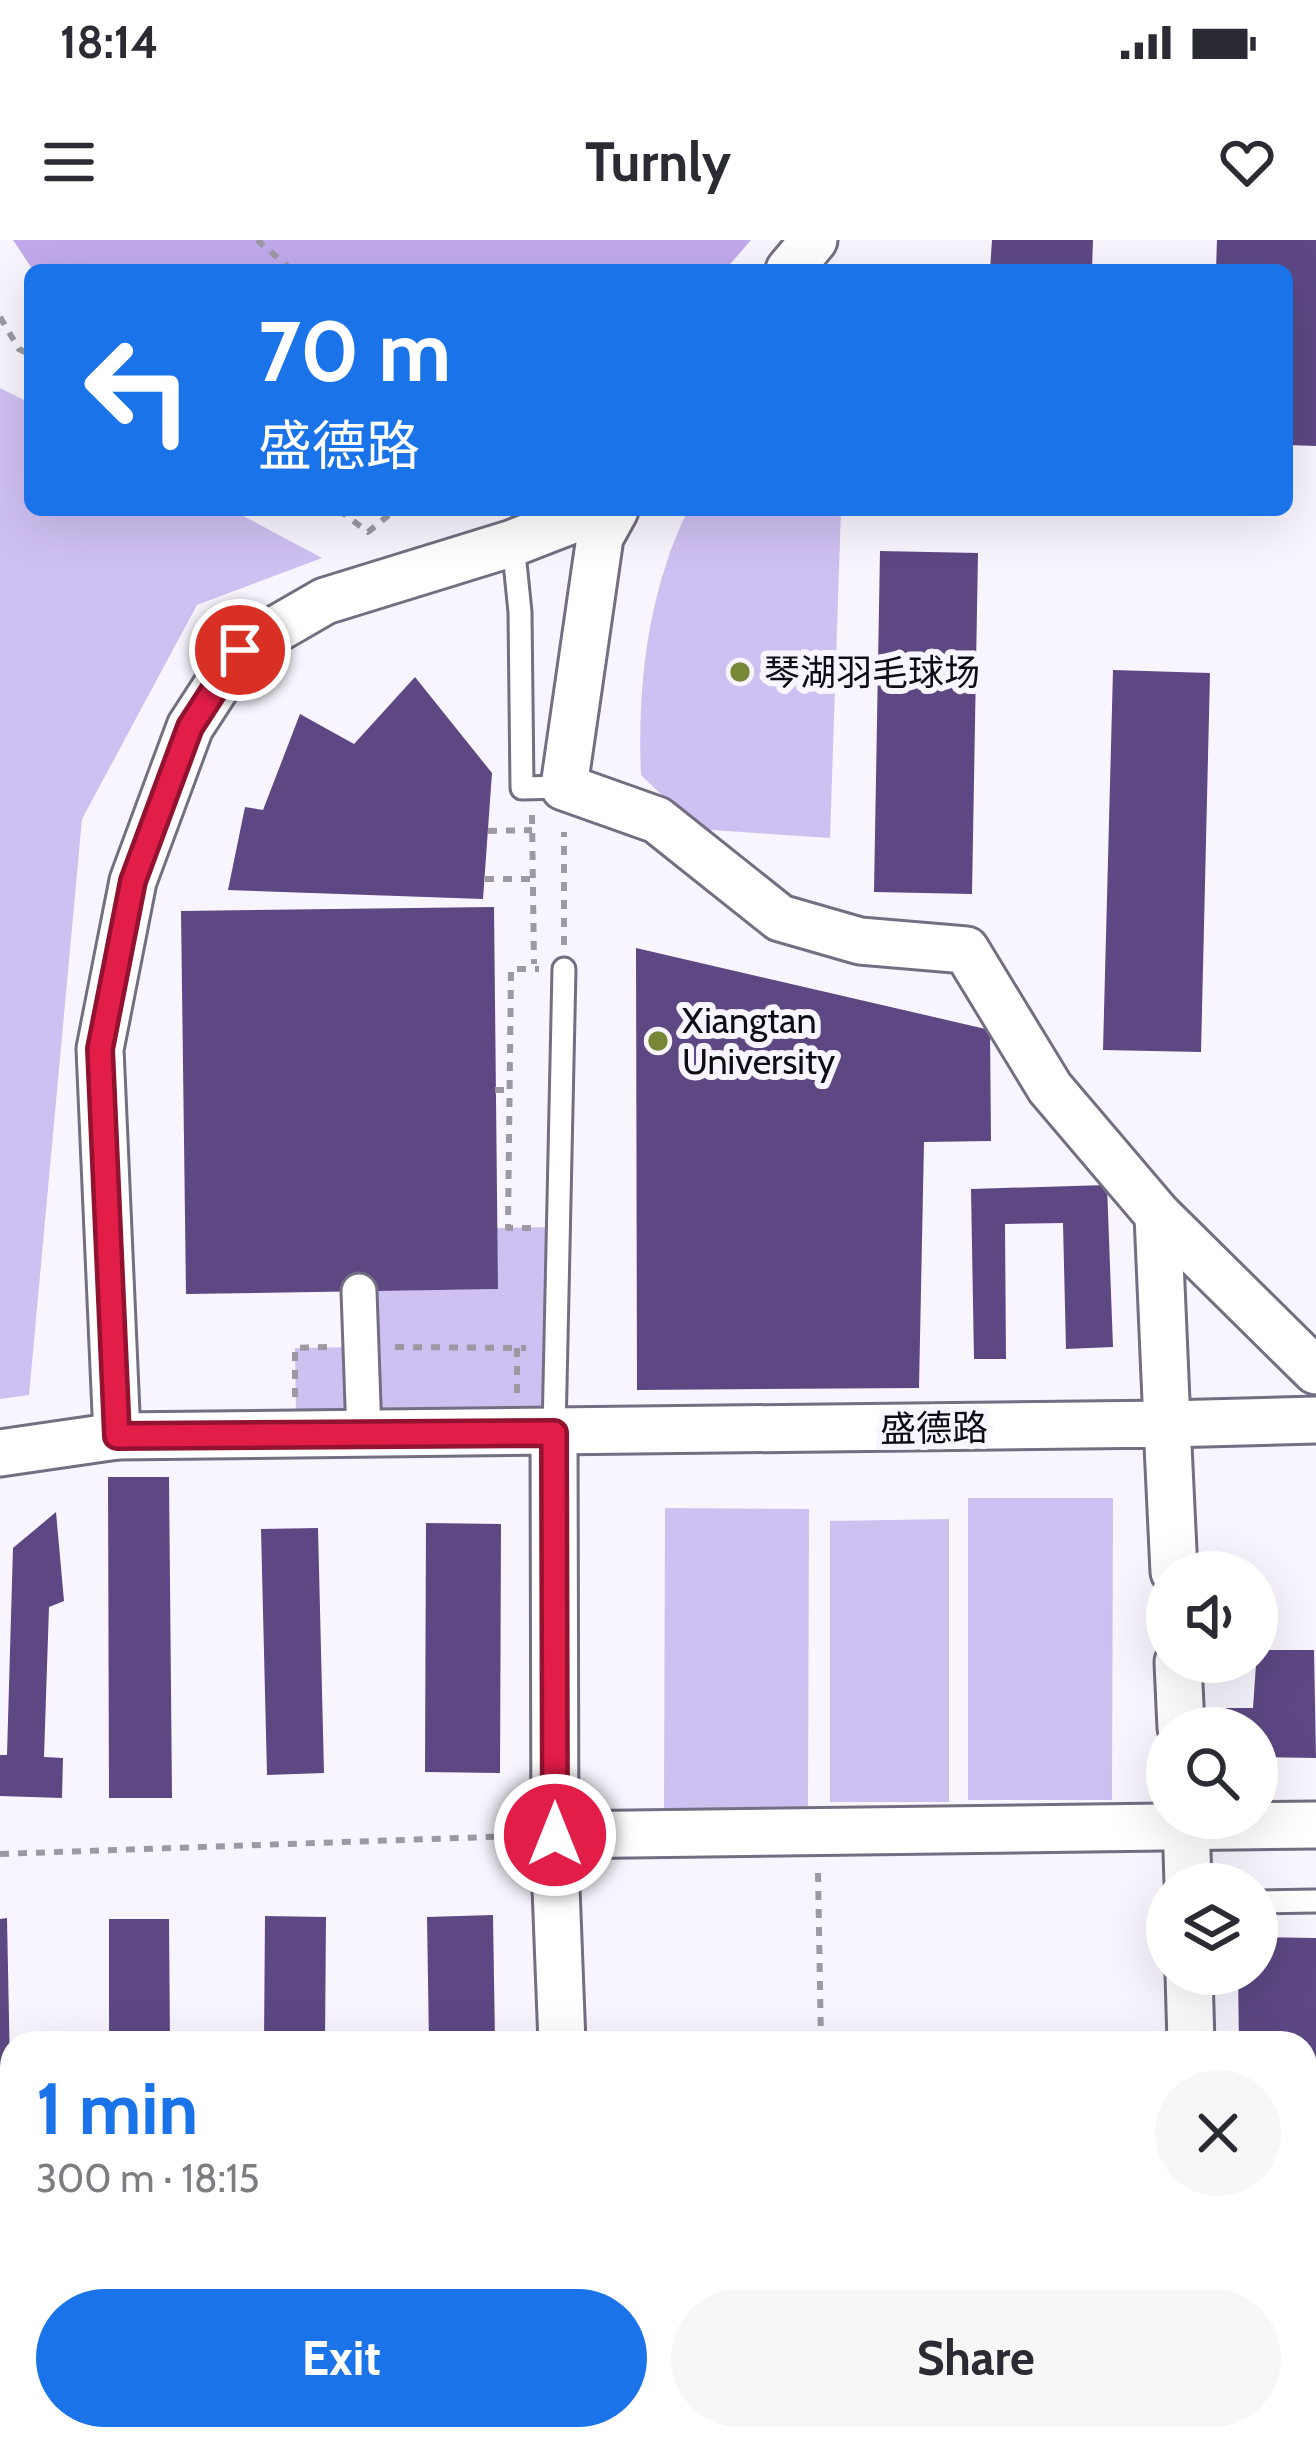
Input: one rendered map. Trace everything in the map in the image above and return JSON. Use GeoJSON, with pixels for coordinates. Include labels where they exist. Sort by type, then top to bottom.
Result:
{"type":"FeatureCollection","features":[{"type":"Feature","properties":{"kind":"street"},"geometry":{"type":"LineString","coordinates":[[794,264],[814,240]]}},
{"type":"Feature","properties":{"kind":"street"},"geometry":{"type":"LineString","coordinates":[[117,1436],[100,1049],[133,881],[190,727],[240,650],[325,601],[513,544],[583,516]]}},
{"type":"Feature","properties":{"kind":"street"},"geometry":{"type":"LineString","coordinates":[[612,516],[600,537],[548,787],[657,820],[780,918],[860,941],[966,950],[1050,1088],[1158,1215],[1316,1371]]}},
{"type":"Feature","properties":{"kind":"street"},"geometry":{"type":"LineString","coordinates":[[1158,1215],[1173,1551]]}},
{"type":"Feature","properties":{"kind":"street"},"geometry":{"type":"LineString","coordinates":[[359,1291],[364,1435]]}},
{"type":"Feature","properties":{"kind":"street","name":"盛德路"},"geometry":{"type":"LineString","coordinates":[[0,1453],[117,1436],[364,1435],[536,1423],[1316,1420]]}},
{"type":"Feature","properties":{"kind":"street"},"geometry":{"type":"LineString","coordinates":[[536,1423],[562,2031]]}},
{"type":"Feature","properties":{"kind":"street"},"geometry":{"type":"LineString","coordinates":[[555,1835],[1146,1825]]}},
{"type":"Feature","properties":{"kind":"street"},"geometry":{"type":"LineString","coordinates":[[1278,1825],[1316,1825]]}},
{"type":"Feature","properties":{"kind":"street"},"geometry":{"type":"LineString","coordinates":[[1190,1995],[1191,2031]]}},
{"type":"Feature","properties":{"kind":"lane"},"geometry":{"type":"LineString","coordinates":[[513,544],[520,612],[522,788],[548,787]]}},
{"type":"Feature","properties":{"kind":"lane"},"geometry":{"type":"LineString","coordinates":[[536,1423],[564,969]]}},
{"type":"Feature","properties":{"kind":"lane"},"geometry":{"type":"LineString","coordinates":[[1278,1902],[1316,1901]]}},
{"type":"Feature","properties":{"kind":"path"},"geometry":{"type":"LineString","coordinates":[[257,240],[285,264]]}},
{"type":"Feature","properties":{"kind":"path"},"geometry":{"type":"LineString","coordinates":[[0,317],[24,352]]}},
{"type":"Feature","properties":{"kind":"path"},"geometry":{"type":"LineString","coordinates":[[347,516],[368,532],[388,516]]}},
{"type":"Feature","properties":{"kind":"path"},"geometry":{"type":"LineString","coordinates":[[534,969],[532,830],[548,787]]}},
{"type":"Feature","properties":{"kind":"path"},"geometry":{"type":"LineString","coordinates":[[534,1228],[508,1228],[511,969],[564,969],[548,787]]}},
{"type":"Feature","properties":{"kind":"path"},"geometry":{"type":"LineString","coordinates":[[488,831],[532,830]]}},
{"type":"Feature","properties":{"kind":"path"},"geometry":{"type":"LineString","coordinates":[[485,879],[533,879]]}},
{"type":"Feature","properties":{"kind":"path"},"geometry":{"type":"LineString","coordinates":[[496,1090],[509,1090]]}},
{"type":"Feature","properties":{"kind":"path"},"geometry":{"type":"LineString","coordinates":[[296,1419],[295,1348],[533,1348],[533,1329]]}},
{"type":"Feature","properties":{"kind":"path"},"geometry":{"type":"LineString","coordinates":[[517,1348],[536,1423]]}},
{"type":"Feature","properties":{"kind":"path"},"geometry":{"type":"LineString","coordinates":[[0,1854],[555,1835]]}},
{"type":"Feature","properties":{"kind":"path"},"geometry":{"type":"LineString","coordinates":[[818,1865],[821,2031]]}},
{"type":"Feature","properties":{"kind":"shaded area"},"geometry":{"type":"Polygon","coordinates":[[[13,240],[751,240],[730,264],[29,264],[13,240]]]}},
{"type":"Feature","properties":{"kind":"shaded area"},"geometry":{"type":"Polygon","coordinates":[[[0,388],[24,400],[24,516],[243,516],[322,558],[197,605],[82,819],[29,1395],[0,1399],[0,388]]]}},
{"type":"Feature","properties":{"kind":"shaded area","name":"琴湖羽毛球场"},"geometry":{"type":"Polygon","coordinates":[[[685,516],[841,516],[830,838],[697,829],[641,775],[648,640],[674,541],[685,516]]]}},
{"type":"Feature","properties":{"kind":"shaded area"},"geometry":{"type":"Polygon","coordinates":[[[552,1227],[548,1413],[296,1419],[295,1348],[361,1347],[359,1291],[497,1289],[497,1228],[552,1227]]]}},
{"type":"Feature","properties":{"kind":"shaded area"},"geometry":{"type":"Polygon","coordinates":[[[968,1498],[1113,1498],[1112,1800],[968,1800],[968,1498]]]}},
{"type":"Feature","properties":{"kind":"shaded area"},"geometry":{"type":"Polygon","coordinates":[[[665,1508],[809,1509],[808,1811],[664,1810],[665,1508]]]}},
{"type":"Feature","properties":{"kind":"shaded area"},"geometry":{"type":"Polygon","coordinates":[[[949,1519],[949,1802],[830,1802],[830,1521],[949,1519]]]}},
{"type":"Feature","properties":{"kind":"building"},"geometry":{"type":"Polygon","coordinates":[[[992,240],[1093,240],[1092,264],[990,264],[992,240]]]}},
{"type":"Feature","properties":{"kind":"building"},"geometry":{"type":"Polygon","coordinates":[[[1217,240],[1316,240],[1316,446],[1293,445],[1293,264],[1216,264],[1217,240]]]}},
{"type":"Feature","properties":{"kind":"building"},"geometry":{"type":"Polygon","coordinates":[[[880,551],[978,553],[972,894],[874,892],[880,551]]]}},
{"type":"Feature","properties":{"kind":"building"},"geometry":{"type":"Polygon","coordinates":[[[1113,670],[1210,673],[1201,1052],[1103,1050],[1113,670]]]}},
{"type":"Feature","properties":{"kind":"building"},"geometry":{"type":"Polygon","coordinates":[[[415,677],[492,773],[483,899],[228,890],[245,807],[263,810],[300,714],[354,744],[415,677]]]}},
{"type":"Feature","properties":{"kind":"building"},"geometry":{"type":"Polygon","coordinates":[[[494,907],[498,1289],[186,1294],[181,911],[494,907]]]}},
{"type":"Feature","properties":{"kind":"building"},"geometry":{"type":"Polygon","coordinates":[[[636,948],[990,1030],[991,1141],[924,1142],[919,1388],[637,1390],[636,948]]]}},
{"type":"Feature","properties":{"kind":"building"},"geometry":{"type":"Polygon","coordinates":[[[1107,1185],[1113,1347],[1066,1349],[1063,1223],[1005,1224],[1006,1359],[974,1359],[971,1189],[1107,1185]]]}},
{"type":"Feature","properties":{"kind":"building"},"geometry":{"type":"Polygon","coordinates":[[[108,1477],[169,1477],[172,1798],[109,1798],[108,1477]]]}},
{"type":"Feature","properties":{"kind":"building"},"geometry":{"type":"Polygon","coordinates":[[[56,1512],[64,1601],[49,1607],[44,1757],[63,1758],[62,1798],[0,1796],[0,1755],[7,1755],[13,1548],[56,1512]]]}},
{"type":"Feature","properties":{"kind":"building"},"geometry":{"type":"Polygon","coordinates":[[[426,1523],[501,1524],[500,1773],[425,1772],[426,1523]]]}},
{"type":"Feature","properties":{"kind":"building"},"geometry":{"type":"Polygon","coordinates":[[[318,1528],[324,1773],[267,1775],[261,1529],[318,1528]]]}},
{"type":"Feature","properties":{"kind":"building"},"geometry":{"type":"Polygon","coordinates":[[[1278,1650],[1314,1650],[1316,1758],[1278,1757],[1278,1707],[1253,1707],[1255,1683],[1278,1683],[1278,1650]]]}},
{"type":"Feature","properties":{"kind":"building"},"geometry":{"type":"Polygon","coordinates":[[[493,1915],[495,2031],[429,2031],[427,1917],[493,1915]]]}},
{"type":"Feature","properties":{"kind":"building"},"geometry":{"type":"Polygon","coordinates":[[[265,1916],[326,1917],[325,2031],[264,2031],[265,1916]]]}},
{"type":"Feature","properties":{"kind":"building"},"geometry":{"type":"Polygon","coordinates":[[[7,1918],[9,2031],[0,2031],[0,1919],[7,1918]]]}},
{"type":"Feature","properties":{"kind":"building"},"geometry":{"type":"Polygon","coordinates":[[[109,1919],[169,1919],[170,2031],[109,2031],[109,1919]]]}},
{"type":"Feature","properties":{"kind":"building"},"geometry":{"type":"Polygon","coordinates":[[[1278,1937],[1316,1938],[1316,2031],[1239,2031],[1238,1995],[1278,1995],[1278,1937]]]}},
{"type":"Feature","properties":{"kind":"place","name":"琴湖羽毛球场"},"geometry":{"type":"Point","coordinates":[740,672]}},
{"type":"Feature","properties":{"kind":"place","name":"Xiangtan University"},"geometry":{"type":"Point","coordinates":[658,1041]}},
{"type":"Feature","properties":{"kind":"route"},"geometry":{"type":"LineString","coordinates":[[240,650],[190,727],[133,881],[100,1049],[117,1436],[554,1433],[555,1835]]}}]}
